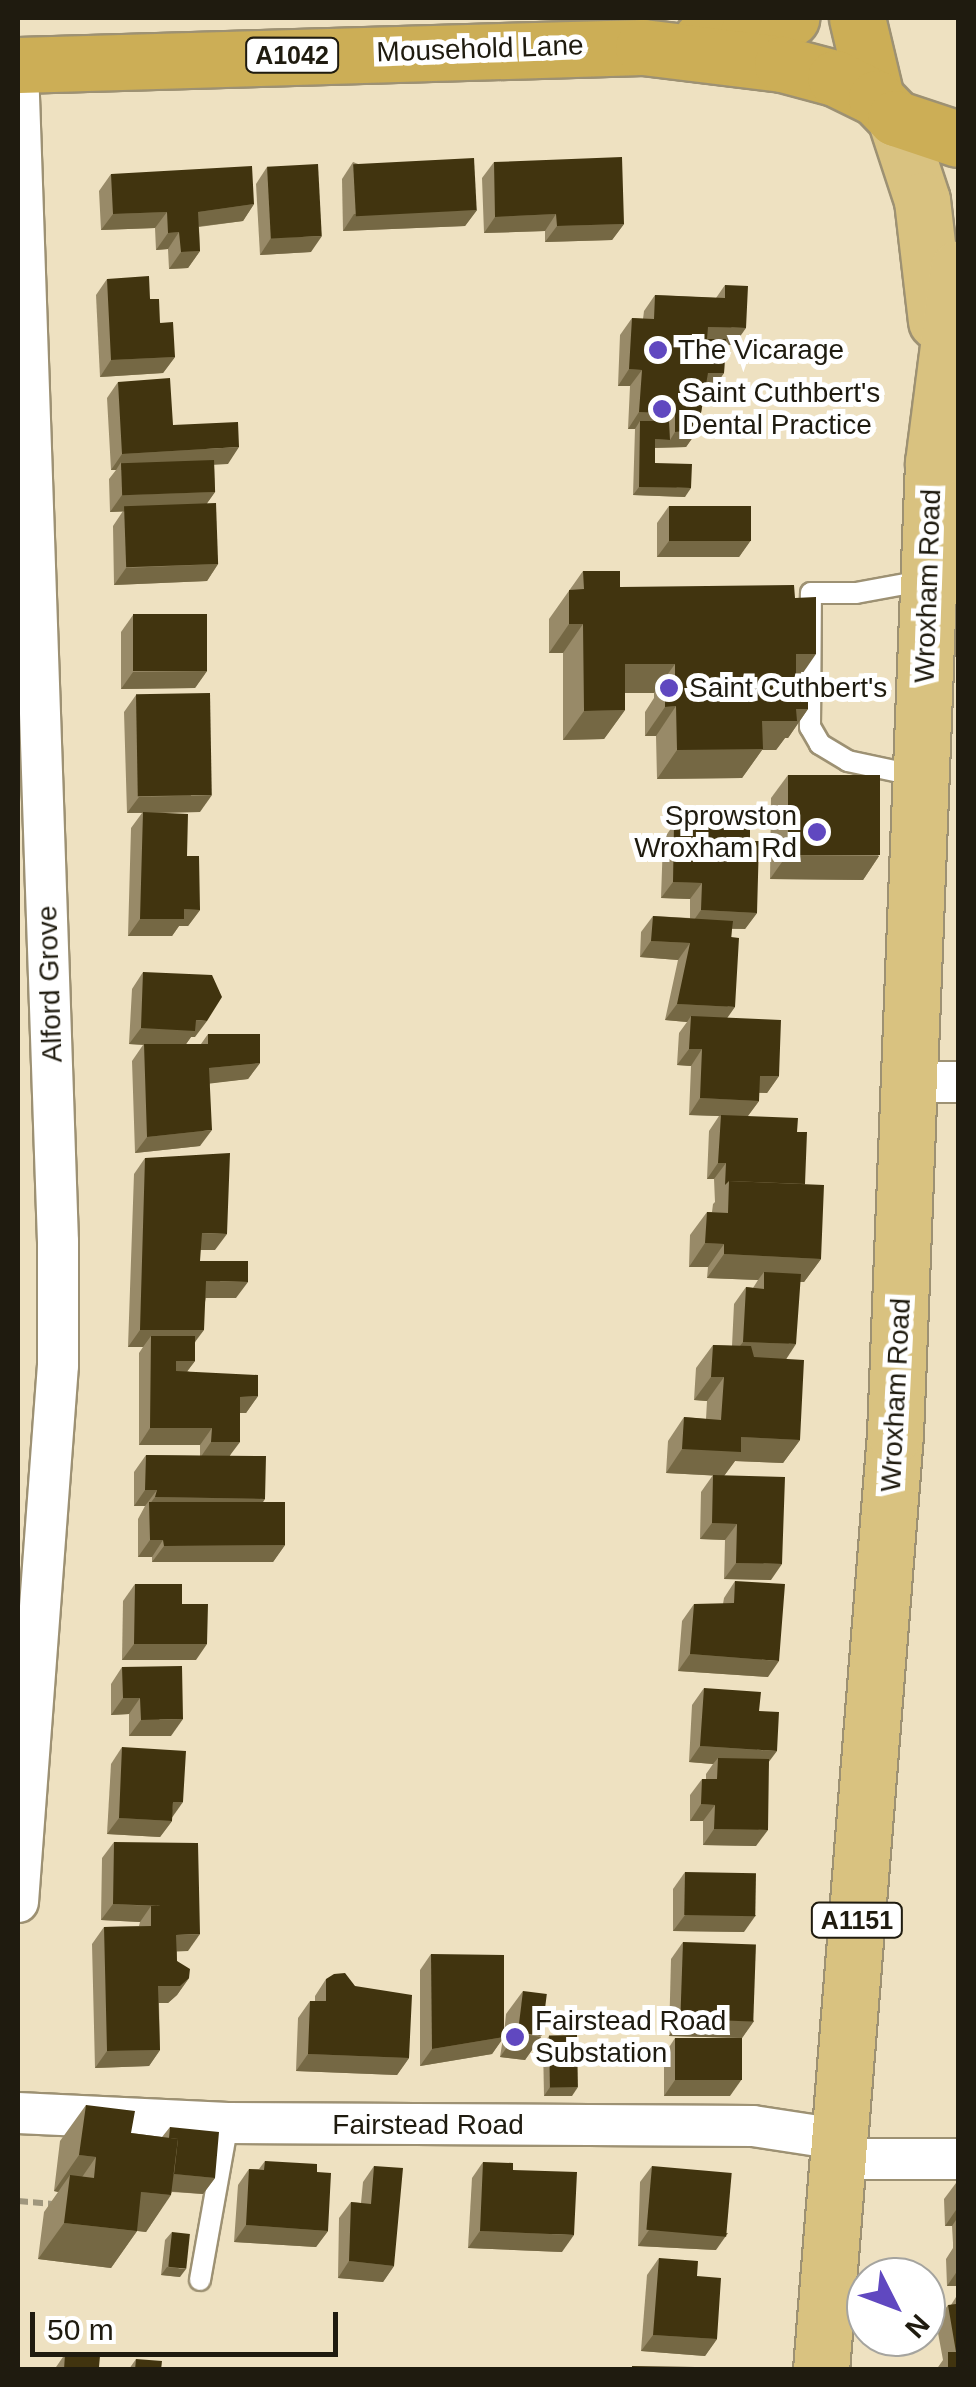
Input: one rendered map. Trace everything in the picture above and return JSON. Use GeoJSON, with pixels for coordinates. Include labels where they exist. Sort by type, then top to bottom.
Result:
{"type":"FeatureCollection","features":[{"type":"Feature","properties":{"kind":"highway","name":"Mousehold Lane"},"geometry":{"type":"LineString","coordinates":[[18,65],[643,47],[748,33],[791,18]]}},
{"type":"Feature","properties":{"kind":"highway"},"geometry":{"type":"LineString","coordinates":[[857,18],[885,108]]}},
{"type":"Feature","properties":{"kind":"highway","name":"Mousehold Lane"},"geometry":{"type":"LineString","coordinates":[[643,47],[782,64],[958,139]]}},
{"type":"Feature","properties":{"kind":"main road","name":"Wroxham Road"},"geometry":{"type":"LineString","coordinates":[[885,108],[922,200],[948,417]]}},
{"type":"Feature","properties":{"kind":"main road","name":"Wroxham Road"},"geometry":{"type":"LineString","coordinates":[[821,2370],[885,1582],[936,1082],[920,776],[928,580],[948,417],[957,285]]}},
{"type":"Feature","properties":{"kind":"street","name":"Alford Grove"},"geometry":{"type":"LineString","coordinates":[[18,65],[58,1277],[58,1366],[18,1902]]}},
{"type":"Feature","properties":{"kind":"street","name":"Fairstead Road"},"geometry":{"type":"LineString","coordinates":[[18,2113],[228,2123],[753,2126],[837,2149],[958,2159]]}},
{"type":"Feature","properties":{"kind":"lane"},"geometry":{"type":"LineString","coordinates":[[920,776],[848,761],[820,744],[810,727],[800,593],[928,580]]}},
{"type":"Feature","properties":{"kind":"lane"},"geometry":{"type":"LineString","coordinates":[[200,2280],[228,2123]]}},
{"type":"Feature","properties":{"kind":"path"},"geometry":{"type":"LineString","coordinates":[[18,2201],[69,2206]]}},
{"type":"Feature","properties":{"kind":"building"},"geometry":{"type":"Polygon","coordinates":[[[622,157],[624,224],[557,226],[556,214],[495,217],[494,162],[622,157]]]}},
{"type":"Feature","properties":{"kind":"building"},"geometry":{"type":"Polygon","coordinates":[[[474,158],[477,210],[356,216],[353,164],[474,158]]]}},
{"type":"Feature","properties":{"kind":"building"},"geometry":{"type":"Polygon","coordinates":[[[318,164],[322,236],[271,239],[267,167],[318,164]]]}},
{"type":"Feature","properties":{"kind":"building"},"geometry":{"type":"Polygon","coordinates":[[[252,166],[254,204],[198,212],[200,251],[181,252],[179,232],[168,233],[167,212],[113,214],[111,174],[252,166]]]}},
{"type":"Feature","properties":{"kind":"building"},"geometry":{"type":"Polygon","coordinates":[[[149,276],[150,299],[159,299],[160,323],[173,322],[175,357],[111,360],[107,279],[149,276]]]}},
{"type":"Feature","properties":{"kind":"building"},"geometry":{"type":"Polygon","coordinates":[[[725,285],[748,286],[746,328],[708,327],[707,339],[726,339],[724,373],[708,373],[698,430],[675,432],[675,414],[639,412],[642,370],[629,369],[632,318],[654,319],[655,295],[725,298],[725,285]]]}},
{"type":"Feature","properties":{"kind":"building"},"geometry":{"type":"Polygon","coordinates":[[[170,378],[173,425],[238,422],[239,447],[122,454],[118,382],[170,378]]]}},
{"type":"Feature","properties":{"kind":"building"},"geometry":{"type":"Polygon","coordinates":[[[640,421],[669,421],[670,440],[655,439],[655,463],[692,464],[691,488],[639,487],[640,421]]]}},
{"type":"Feature","properties":{"kind":"building"},"geometry":{"type":"Polygon","coordinates":[[[214,460],[215,492],[122,495],[121,463],[214,460]]]}},
{"type":"Feature","properties":{"kind":"building"},"geometry":{"type":"Polygon","coordinates":[[[216,503],[218,564],[126,567],[124,506],[216,503]]]}},
{"type":"Feature","properties":{"kind":"building"},"geometry":{"type":"Polygon","coordinates":[[[669,506],[751,506],[751,541],[669,541],[669,506]]]}},
{"type":"Feature","properties":{"kind":"building","name":"Saint Cuthbert's"},"geometry":{"type":"Polygon","coordinates":[[[583,571],[620,571],[620,587],[794,585],[795,598],[816,597],[816,654],[796,654],[796,693],[808,693],[808,709],[796,709],[797,721],[762,721],[763,749],[677,750],[676,706],[665,707],[665,683],[675,683],[675,664],[625,664],[625,710],[584,711],[583,624],[569,624],[569,590],[584,589],[583,571]]]}},
{"type":"Feature","properties":{"kind":"building"},"geometry":{"type":"Polygon","coordinates":[[[133,614],[207,614],[207,671],[133,671],[133,614]]]}},
{"type":"Feature","properties":{"kind":"building"},"geometry":{"type":"Polygon","coordinates":[[[210,693],[212,795],[138,796],[136,694],[210,693]]]}},
{"type":"Feature","properties":{"kind":"building"},"geometry":{"type":"Polygon","coordinates":[[[788,775],[880,775],[880,855],[788,855],[788,775]]]}},
{"type":"Feature","properties":{"kind":"building"},"geometry":{"type":"Polygon","coordinates":[[[143,812],[188,814],[187,856],[199,856],[200,910],[184,909],[184,919],[140,919],[143,812]]]}},
{"type":"Feature","properties":{"kind":"building"},"geometry":{"type":"Polygon","coordinates":[[[674,824],[750,826],[750,841],[759,841],[757,913],[701,910],[702,883],[673,882],[674,824]]]}},
{"type":"Feature","properties":{"kind":"building"},"geometry":{"type":"Polygon","coordinates":[[[653,916],[733,921],[731,937],[739,938],[735,1007],[677,1004],[690,943],[651,941],[653,916]]]}},
{"type":"Feature","properties":{"kind":"building"},"geometry":{"type":"Polygon","coordinates":[[[143,972],[212,975],[222,997],[207,1021],[196,1020],[195,1031],[141,1028],[143,972]]]}},
{"type":"Feature","properties":{"kind":"building"},"geometry":{"type":"Polygon","coordinates":[[[691,1016],[781,1020],[779,1076],[760,1076],[759,1101],[700,1098],[702,1049],[689,1049],[691,1016]]]}},
{"type":"Feature","properties":{"kind":"building"},"geometry":{"type":"Polygon","coordinates":[[[208,1034],[260,1034],[260,1063],[209,1068],[212,1130],[147,1137],[144,1044],[208,1044],[208,1034]]]}},
{"type":"Feature","properties":{"kind":"building"},"geometry":{"type":"Polygon","coordinates":[[[721,1115],[798,1118],[797,1132],[807,1132],[805,1184],[729,1181],[725,1185],[726,1163],[718,1163],[721,1115]]]}},
{"type":"Feature","properties":{"kind":"building"},"geometry":{"type":"Polygon","coordinates":[[[230,1153],[227,1234],[202,1233],[200,1261],[248,1261],[248,1282],[206,1281],[204,1330],[140,1330],[145,1158],[230,1153]]]}},
{"type":"Feature","properties":{"kind":"building"},"geometry":{"type":"Polygon","coordinates":[[[729,1181],[824,1185],[821,1259],[724,1254],[724,1244],[705,1243],[707,1212],[728,1213],[729,1181]]]}},
{"type":"Feature","properties":{"kind":"building"},"geometry":{"type":"Polygon","coordinates":[[[764,1272],[801,1274],[796,1344],[743,1342],[746,1287],[764,1289],[764,1272]]]}},
{"type":"Feature","properties":{"kind":"building"},"geometry":{"type":"Polygon","coordinates":[[[151,1336],[195,1336],[195,1361],[176,1361],[176,1371],[258,1375],[258,1396],[240,1397],[240,1442],[211,1442],[212,1428],[150,1428],[151,1336]]]}},
{"type":"Feature","properties":{"kind":"building"},"geometry":{"type":"Polygon","coordinates":[[[713,1345],[751,1346],[754,1357],[804,1360],[800,1440],[741,1437],[741,1452],[682,1449],[684,1417],[721,1420],[724,1377],[711,1377],[713,1345]]]}},
{"type":"Feature","properties":{"kind":"building"},"geometry":{"type":"Polygon","coordinates":[[[146,1455],[266,1456],[265,1499],[155,1497],[157,1490],[145,1490],[146,1455]]]}},
{"type":"Feature","properties":{"kind":"building"},"geometry":{"type":"Polygon","coordinates":[[[713,1475],[785,1477],[782,1564],[736,1563],[737,1524],[712,1523],[713,1475]]]}},
{"type":"Feature","properties":{"kind":"building"},"geometry":{"type":"Polygon","coordinates":[[[149,1502],[285,1502],[285,1545],[164,1546],[163,1540],[150,1540],[149,1502]]]}},
{"type":"Feature","properties":{"kind":"building"},"geometry":{"type":"Polygon","coordinates":[[[735,1581],[785,1584],[779,1661],[690,1654],[694,1604],[734,1603],[735,1581]]]}},
{"type":"Feature","properties":{"kind":"building"},"geometry":{"type":"Polygon","coordinates":[[[135,1584],[182,1584],[182,1604],[208,1604],[207,1644],[134,1644],[135,1584]]]}},
{"type":"Feature","properties":{"kind":"building"},"geometry":{"type":"Polygon","coordinates":[[[182,1666],[183,1719],[141,1720],[140,1698],[123,1698],[122,1667],[182,1666]]]}},
{"type":"Feature","properties":{"kind":"building"},"geometry":{"type":"Polygon","coordinates":[[[704,1688],[761,1692],[759,1711],[779,1712],[777,1751],[700,1746],[704,1688]]]}},
{"type":"Feature","properties":{"kind":"building"},"geometry":{"type":"Polygon","coordinates":[[[122,1747],[186,1751],[183,1802],[173,1802],[172,1821],[119,1818],[122,1747]]]}},
{"type":"Feature","properties":{"kind":"building"},"geometry":{"type":"Polygon","coordinates":[[[718,1758],[769,1759],[768,1830],[714,1829],[715,1805],[701,1804],[702,1779],[717,1779],[718,1758]]]}},
{"type":"Feature","properties":{"kind":"building"},"geometry":{"type":"Polygon","coordinates":[[[114,1842],[198,1843],[200,1934],[176,1935],[177,1961],[190,1969],[189,1978],[180,1986],[158,1986],[160,2050],[107,2051],[104,1927],[151,1926],[151,1906],[161,1906],[113,1904],[114,1842]]]}},
{"type":"Feature","properties":{"kind":"building"},"geometry":{"type":"Polygon","coordinates":[[[685,1872],[756,1873],[755,1916],[684,1915],[685,1872]]]}},
{"type":"Feature","properties":{"kind":"building"},"geometry":{"type":"Polygon","coordinates":[[[683,1942],[756,1945],[753,2022],[680,2019],[683,1942]]]}},
{"type":"Feature","properties":{"kind":"building"},"geometry":{"type":"Polygon","coordinates":[[[431,1954],[504,1955],[504,2037],[432,2049],[431,1954]]]}},
{"type":"Feature","properties":{"kind":"building"},"geometry":{"type":"Polygon","coordinates":[[[345,1973],[355,1986],[412,1995],[409,2058],[308,2054],[310,2001],[326,2001],[326,1979],[345,1973]]]}},
{"type":"Feature","properties":{"kind":"building"},"geometry":{"type":"Polygon","coordinates":[[[523,1991],[547,1994],[542,2036],[518,2033],[523,1991]]]}},
{"type":"Feature","properties":{"kind":"building"},"geometry":{"type":"Polygon","coordinates":[[[549,2035],[577,2035],[578,2087],[550,2087],[549,2035]]]}},
{"type":"Feature","properties":{"kind":"building"},"geometry":{"type":"Polygon","coordinates":[[[675,2038],[742,2038],[742,2080],[675,2080],[675,2038]]]}},
{"type":"Feature","properties":{"kind":"building"},"geometry":{"type":"Polygon","coordinates":[[[86,2105],[135,2111],[131,2133],[178,2139],[171,2195],[141,2192],[137,2231],[64,2223],[70,2175],[94,2178],[96,2157],[79,2155],[86,2105]]]}},
{"type":"Feature","properties":{"kind":"building"},"geometry":{"type":"Polygon","coordinates":[[[170,2127],[219,2132],[215,2178],[174,2174],[178,2139],[169,2138],[170,2127]]]}},
{"type":"Feature","properties":{"kind":"building"},"geometry":{"type":"Polygon","coordinates":[[[265,2161],[317,2164],[317,2172],[331,2173],[328,2231],[246,2225],[249,2169],[264,2170],[265,2161]]]}},
{"type":"Feature","properties":{"kind":"building"},"geometry":{"type":"Polygon","coordinates":[[[483,2162],[513,2163],[513,2170],[577,2172],[574,2235],[480,2231],[483,2162]]]}},
{"type":"Feature","properties":{"kind":"building"},"geometry":{"type":"Polygon","coordinates":[[[374,2166],[403,2168],[394,2266],[349,2261],[351,2202],[371,2204],[374,2166]]]}},
{"type":"Feature","properties":{"kind":"building"},"geometry":{"type":"Polygon","coordinates":[[[652,2166],[732,2173],[726,2237],[646,2230],[652,2166]]]}},
{"type":"Feature","properties":{"kind":"building"},"geometry":{"type":"Polygon","coordinates":[[[172,2232],[190,2234],[186,2269],[168,2267],[172,2232]]]}},
{"type":"Feature","properties":{"kind":"building"},"geometry":{"type":"Polygon","coordinates":[[[659,2258],[698,2261],[697,2276],[721,2278],[717,2339],[653,2335],[659,2258]]]}},
{"type":"Feature","properties":{"kind":"building"},"geometry":{"type":"Polygon","coordinates":[[[956,2297],[958,2370],[948,2370],[948,2352],[956,2352],[948,2305],[956,2304],[956,2297]]]}},
{"type":"Feature","properties":{"kind":"building"},"geometry":{"type":"Polygon","coordinates":[[[65,2354],[100,2356],[99,2367],[134,2370],[64,2370],[65,2354]]]}},
{"type":"Feature","properties":{"kind":"building"},"geometry":{"type":"Polygon","coordinates":[[[136,2359],[162,2361],[161,2370],[135,2370],[136,2359]]]}},
{"type":"Feature","properties":{"kind":"building"},"geometry":{"type":"Polygon","coordinates":[[[632,2366],[695,2367],[695,2370],[632,2370],[632,2366]]]}},
{"type":"Feature","properties":{"kind":"place","name":"The Vicarage"},"geometry":{"type":"Point","coordinates":[658,350]}},
{"type":"Feature","properties":{"kind":"place","name":"Saint Cuthbert's Dental Practice"},"geometry":{"type":"Point","coordinates":[662,409]}},
{"type":"Feature","properties":{"kind":"place","name":"Saint Cuthbert's"},"geometry":{"type":"Point","coordinates":[669,688]}},
{"type":"Feature","properties":{"kind":"place","name":"Sprowston Wroxham Rd"},"geometry":{"type":"Point","coordinates":[817,832]}},
{"type":"Feature","properties":{"kind":"place","name":"Fairstead Road Substation"},"geometry":{"type":"Point","coordinates":[515,2037]}}]}
